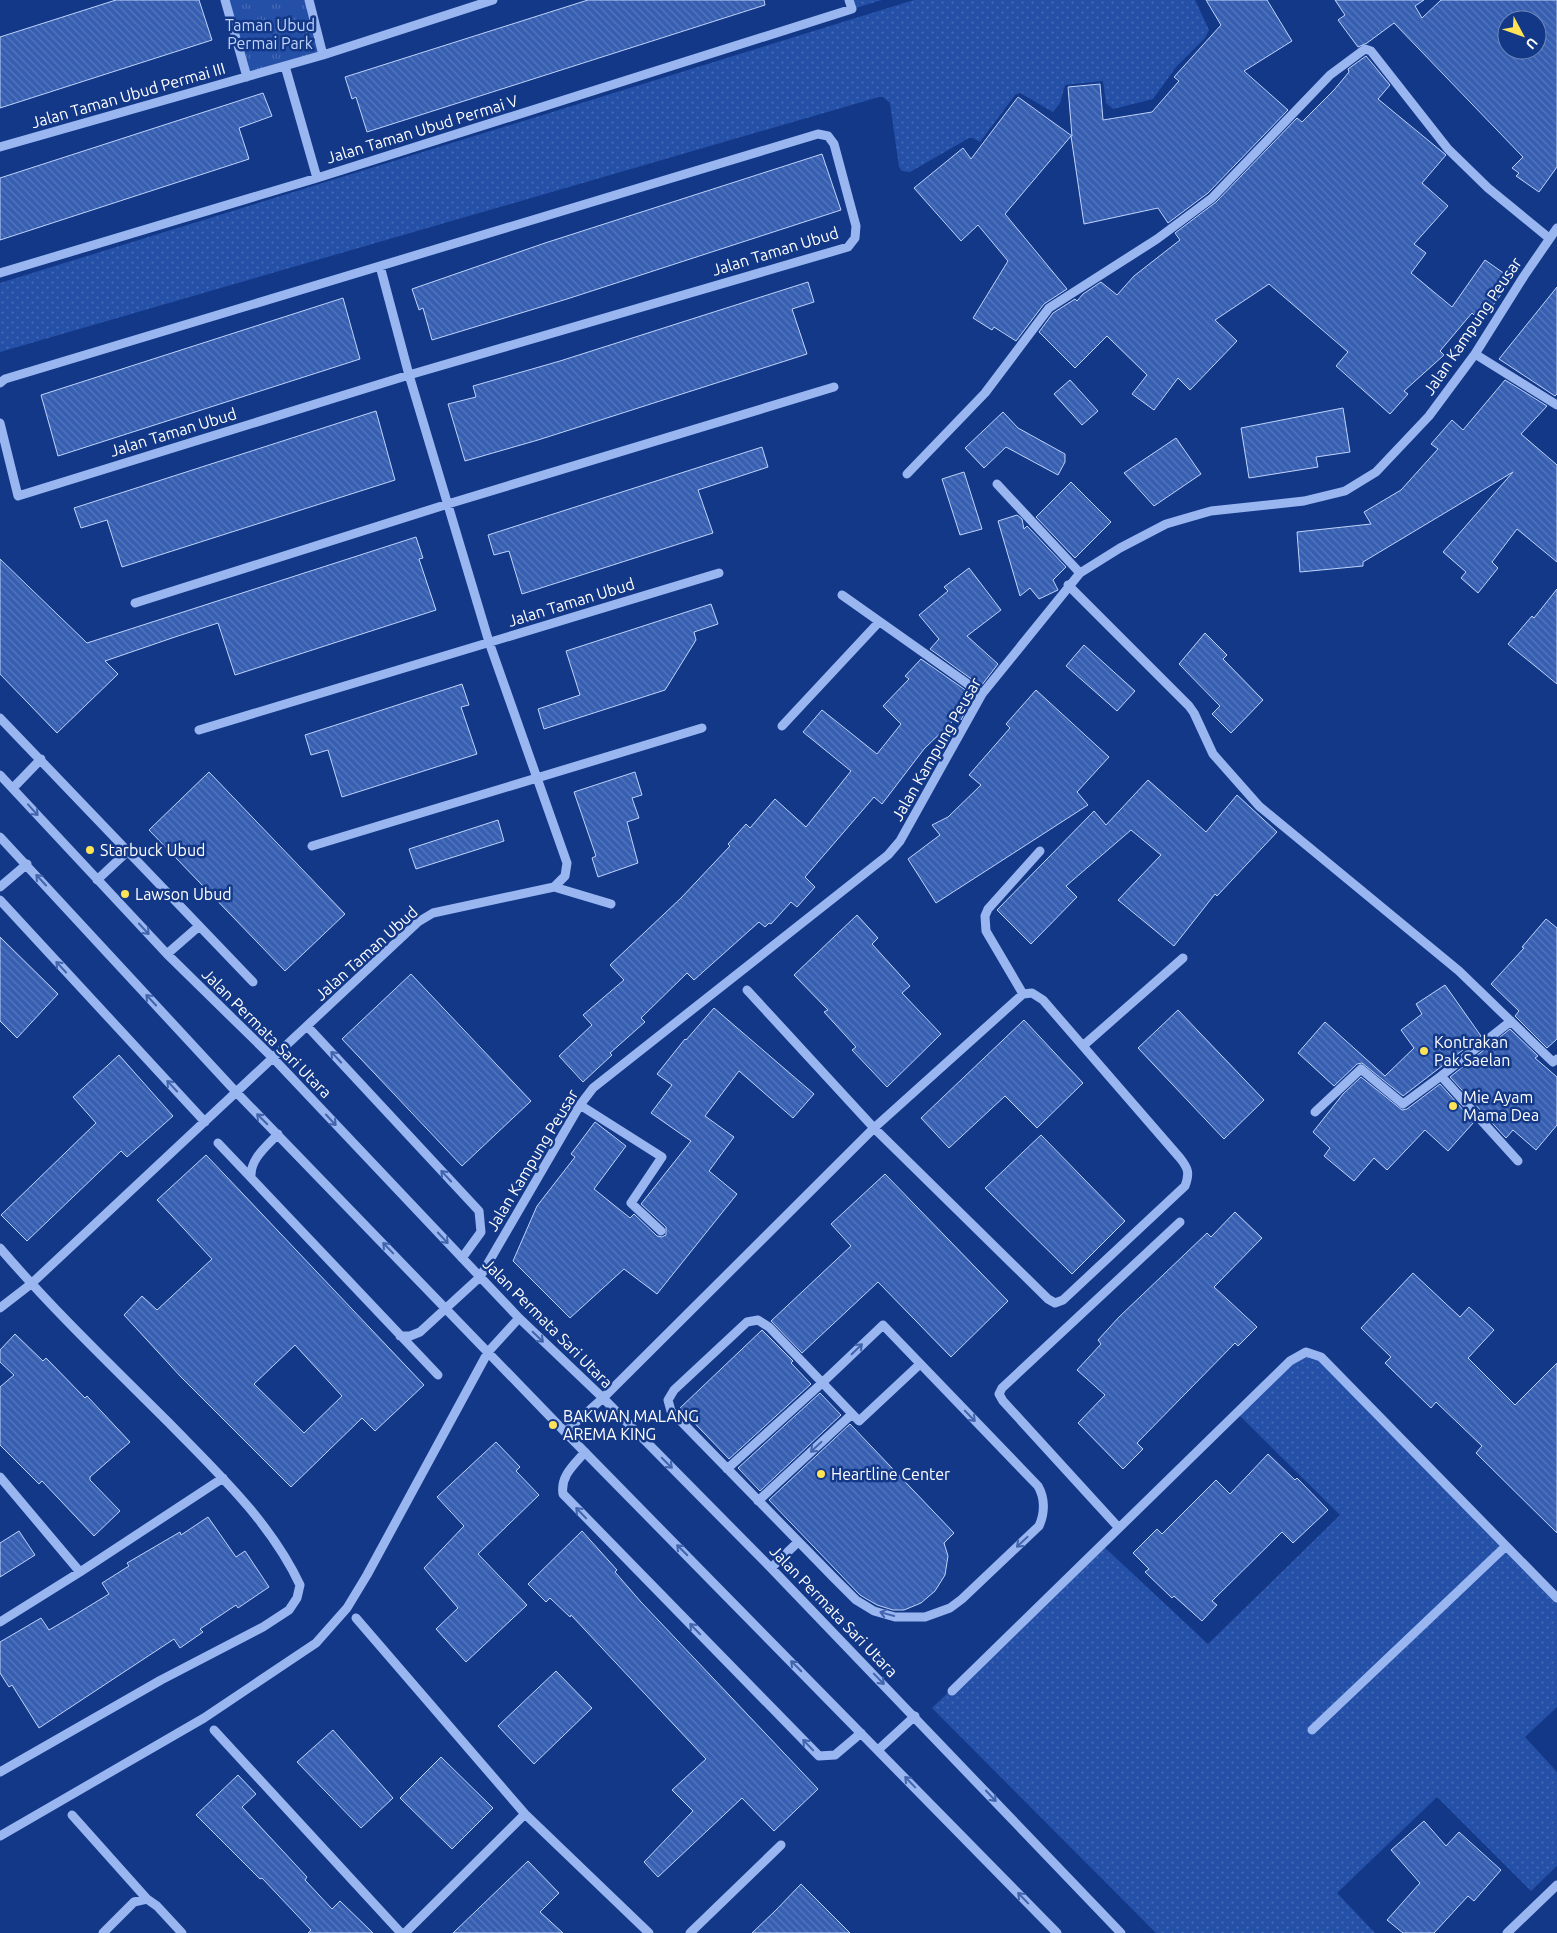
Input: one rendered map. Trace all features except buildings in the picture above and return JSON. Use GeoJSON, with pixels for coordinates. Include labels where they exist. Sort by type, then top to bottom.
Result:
{"type":"FeatureCollection","features":[{"type":"Feature","properties":{"kind":"street"},"geometry":{"type":"LineString","coordinates":[[225,0],[247,77]]}},
{"type":"Feature","properties":{"kind":"street"},"geometry":{"type":"LineString","coordinates":[[309,0],[323,54]]}},
{"type":"Feature","properties":{"kind":"street","name":"Jalan Taman Ubud Permai III"},"geometry":{"type":"LineString","coordinates":[[0,148],[285,66],[493,0]]}},
{"type":"Feature","properties":{"kind":"street","name":"Jalan Taman Ubud Permai V"},"geometry":{"type":"LineString","coordinates":[[0,273],[317,178],[850,5]]}},
{"type":"Feature","properties":{"kind":"street"},"geometry":{"type":"LineString","coordinates":[[907,474],[985,393],[1048,308],[1158,239],[1212,198],[1330,74],[1365,49],[1371,51],[1448,149],[1488,188],[1549,238]]}},
{"type":"Feature","properties":{"kind":"street"},"geometry":{"type":"LineString","coordinates":[[285,66],[317,178]]}},
{"type":"Feature","properties":{"kind":"street","name":"Jalan Taman Ubud"},"geometry":{"type":"LineString","coordinates":[[0,383],[5,379],[818,134],[828,136],[834,144],[856,226],[855,238],[848,247],[409,375],[18,496],[0,423]]}},
{"type":"Feature","properties":{"kind":"street","name":"Jalan Kampung Peusar"},"geometry":{"type":"LineString","coordinates":[[400,1336],[410,1336],[420,1332],[480,1276],[580,1105],[607,1075],[888,855],[900,841],[982,694],[1068,585],[1080,573],[1120,548],[1166,524],[1210,511],[1304,501],[1345,490],[1376,472],[1429,416],[1475,354],[1557,228]]}},
{"type":"Feature","properties":{"kind":"street","name":"Jalan Taman Ubud"},"geometry":{"type":"LineString","coordinates":[[0,1308],[31,1284],[418,922],[433,913],[554,887],[565,876],[567,863],[489,642],[409,375],[380,266]]}},
{"type":"Feature","properties":{"kind":"street"},"geometry":{"type":"LineString","coordinates":[[1475,354],[1557,405]]}},
{"type":"Feature","properties":{"kind":"street"},"geometry":{"type":"LineString","coordinates":[[135,603],[448,504],[834,387]]}},
{"type":"Feature","properties":{"kind":"street"},"geometry":{"type":"LineString","coordinates":[[997,484],[1080,573]]}},
{"type":"Feature","properties":{"kind":"street","name":"Jalan Taman Ubud"},"geometry":{"type":"LineString","coordinates":[[198,730],[719,573]]}},
{"type":"Feature","properties":{"kind":"street"},"geometry":{"type":"LineString","coordinates":[[1068,585],[1189,706],[1213,754],[1259,806],[1460,971],[1553,1062],[1557,1059]]}},
{"type":"Feature","properties":{"kind":"street"},"geometry":{"type":"LineString","coordinates":[[842,595],[982,694]]}},
{"type":"Feature","properties":{"kind":"street"},"geometry":{"type":"LineString","coordinates":[[782,726],[879,622]]}},
{"type":"Feature","properties":{"kind":"street"},"geometry":{"type":"LineString","coordinates":[[0,718],[41,759],[198,927],[253,982]]}},
{"type":"Feature","properties":{"kind":"street"},"geometry":{"type":"LineString","coordinates":[[312,846],[702,728]]}},
{"type":"Feature","properties":{"kind":"street"},"geometry":{"type":"LineString","coordinates":[[13,788],[41,759]]}},
{"type":"Feature","properties":{"kind":"street","name":"Jalan Permata Sari Utara"},"geometry":{"type":"LineString","coordinates":[[0,774],[167,954],[273,1058],[519,1318],[603,1398],[771,1568],[915,1716],[1120,1933]]}},
{"type":"Feature","properties":{"kind":"street"},"geometry":{"type":"LineString","coordinates":[[0,838],[237,1092],[565,1432],[1057,1933]]}},
{"type":"Feature","properties":{"kind":"street"},"geometry":{"type":"LineString","coordinates":[[97,880],[128,851]]}},
{"type":"Feature","properties":{"kind":"street"},"geometry":{"type":"LineString","coordinates":[[1023,994],[986,931],[985,916],[988,909],[1040,851]]}},
{"type":"Feature","properties":{"kind":"street"},"geometry":{"type":"LineString","coordinates":[[0,887],[26,864]]}},
{"type":"Feature","properties":{"kind":"street"},"geometry":{"type":"LineString","coordinates":[[554,887],[611,904]]}},
{"type":"Feature","properties":{"kind":"street"},"geometry":{"type":"LineString","coordinates":[[0,900],[205,1122]]}},
{"type":"Feature","properties":{"kind":"street"},"geometry":{"type":"LineString","coordinates":[[167,954],[198,927]]}},
{"type":"Feature","properties":{"kind":"street"},"geometry":{"type":"LineString","coordinates":[[1084,1045],[1183,958]]}},
{"type":"Feature","properties":{"kind":"street"},"geometry":{"type":"LineString","coordinates":[[565,1432],[603,1398],[874,1128],[1023,994],[1032,993],[1044,1000],[1180,1158],[1188,1169],[1185,1186],[1063,1300],[1056,1303],[1048,1300],[874,1128],[747,990]]}},
{"type":"Feature","properties":{"kind":"street"},"geometry":{"type":"LineString","coordinates":[[1316,1112],[1361,1069],[1403,1104],[1442,1076],[1511,1021]]}},
{"type":"Feature","properties":{"kind":"street"},"geometry":{"type":"LineString","coordinates":[[307,1026],[479,1211],[480,1232],[462,1258]]}},
{"type":"Feature","properties":{"kind":"street"},"geometry":{"type":"LineString","coordinates":[[1442,1076],[1518,1161]]}},
{"type":"Feature","properties":{"kind":"street"},"geometry":{"type":"LineString","coordinates":[[580,1105],[662,1157],[631,1203],[660,1231]]}},
{"type":"Feature","properties":{"kind":"street"},"geometry":{"type":"LineString","coordinates":[[251,1177],[250,1168],[255,1159],[278,1134]]}},
{"type":"Feature","properties":{"kind":"street"},"geometry":{"type":"LineString","coordinates":[[218,1143],[438,1376]]}},
{"type":"Feature","properties":{"kind":"street"},"geometry":{"type":"LineString","coordinates":[[1119,1528],[1003,1401],[999,1394],[1002,1388],[1180,1222]]}},
{"type":"Feature","properties":{"kind":"street"},"geometry":{"type":"LineString","coordinates":[[0,1248],[31,1284],[223,1478],[289,1561],[300,1585],[297,1598],[290,1610],[0,1772]]}},
{"type":"Feature","properties":{"kind":"street"},"geometry":{"type":"LineString","coordinates":[[0,1836],[204,1718],[316,1643],[347,1608],[367,1575],[488,1352],[519,1318]]}},
{"type":"Feature","properties":{"kind":"street"},"geometry":{"type":"LineString","coordinates":[[727,1469],[822,1384],[883,1324],[1038,1486],[1043,1503],[1039,1526],[950,1608],[925,1617],[911,1618],[885,1614],[864,1606],[798,1542],[670,1411],[668,1400],[674,1390],[747,1322],[758,1320],[769,1327],[822,1384],[859,1421],[920,1364]]}},
{"type":"Feature","properties":{"kind":"street"},"geometry":{"type":"LineString","coordinates":[[952,1690],[1290,1361],[1306,1352],[1321,1357],[1557,1598]]}},
{"type":"Feature","properties":{"kind":"street"},"geometry":{"type":"LineString","coordinates":[[758,1501],[852,1414]]}},
{"type":"Feature","properties":{"kind":"street"},"geometry":{"type":"LineString","coordinates":[[585,1452],[564,1477],[561,1486],[563,1494],[819,1756],[836,1755],[862,1733]]}},
{"type":"Feature","properties":{"kind":"street"},"geometry":{"type":"LineString","coordinates":[[0,1476],[80,1572]]}},
{"type":"Feature","properties":{"kind":"street"},"geometry":{"type":"LineString","coordinates":[[0,1622],[223,1478]]}},
{"type":"Feature","properties":{"kind":"street"},"geometry":{"type":"LineString","coordinates":[[771,1568],[798,1542]]}},
{"type":"Feature","properties":{"kind":"street"},"geometry":{"type":"LineString","coordinates":[[1312,1730],[1506,1546]]}},
{"type":"Feature","properties":{"kind":"street"},"geometry":{"type":"LineString","coordinates":[[356,1618],[525,1814],[649,1933]]}},
{"type":"Feature","properties":{"kind":"street"},"geometry":{"type":"LineString","coordinates":[[878,1750],[915,1716]]}},
{"type":"Feature","properties":{"kind":"street"},"geometry":{"type":"LineString","coordinates":[[214,1730],[401,1933]]}},
{"type":"Feature","properties":{"kind":"street"},"geometry":{"type":"LineString","coordinates":[[405,1933],[525,1814]]}},
{"type":"Feature","properties":{"kind":"street"},"geometry":{"type":"LineString","coordinates":[[72,1815],[147,1899],[157,1906],[182,1933]]}},
{"type":"Feature","properties":{"kind":"street"},"geometry":{"type":"LineString","coordinates":[[690,1933],[781,1845]]}},
{"type":"Feature","properties":{"kind":"street"},"geometry":{"type":"LineString","coordinates":[[1507,1933],[1557,1885]]}},
{"type":"Feature","properties":{"kind":"street"},"geometry":{"type":"LineString","coordinates":[[103,1933],[134,1902],[147,1899]]}},
{"type":"Feature","properties":{"kind":"green space","name":"Taman Ubud Permai Park"},"geometry":{"type":"Polygon","coordinates":[[[225,0],[309,0],[323,55],[247,77],[225,0]]]}},
{"type":"Feature","properties":{"kind":"green space"},"geometry":{"type":"Polygon","coordinates":[[[849,0],[882,0],[852,9],[849,0]]]}},
{"type":"Feature","properties":{"kind":"green space"},"geometry":{"type":"Polygon","coordinates":[[[914,0],[1195,0],[1209,30],[1205,38],[1176,67],[1153,99],[1113,109],[1106,103],[1103,81],[1065,85],[1060,103],[1053,112],[1020,93],[1015,95],[980,142],[969,138],[910,172],[902,171],[899,167],[890,103],[883,97],[879,97],[0,352],[0,283],[914,0]]]}},
{"type":"Feature","properties":{"kind":"green space"},"geometry":{"type":"Polygon","coordinates":[[[1306,1352],[1321,1357],[1557,1598],[1557,1707],[1525,1737],[1557,1772],[1557,1866],[1531,1891],[1437,1797],[1337,1893],[1375,1933],[1156,1933],[932,1708],[1102,1545],[1208,1644],[1340,1515],[1237,1413],[1306,1352]]]}},
{"type":"Feature","properties":{"kind":"place","name":"Starbuck Ubud"},"geometry":{"type":"Point","coordinates":[90,850]}},
{"type":"Feature","properties":{"kind":"place","name":"Lawson Ubud"},"geometry":{"type":"Point","coordinates":[125,894]}},
{"type":"Feature","properties":{"kind":"place","name":"Kontrakan Pak Saelan"},"geometry":{"type":"Point","coordinates":[1424,1051]}},
{"type":"Feature","properties":{"kind":"place","name":"Mie Ayam Mama Dea"},"geometry":{"type":"Point","coordinates":[1453,1106]}},
{"type":"Feature","properties":{"kind":"place","name":"BAKWAN MALANG AREMA KING"},"geometry":{"type":"Point","coordinates":[553,1425]}},
{"type":"Feature","properties":{"kind":"place","name":"Heartline Center"},"geometry":{"type":"Point","coordinates":[821,1474]}}]}
